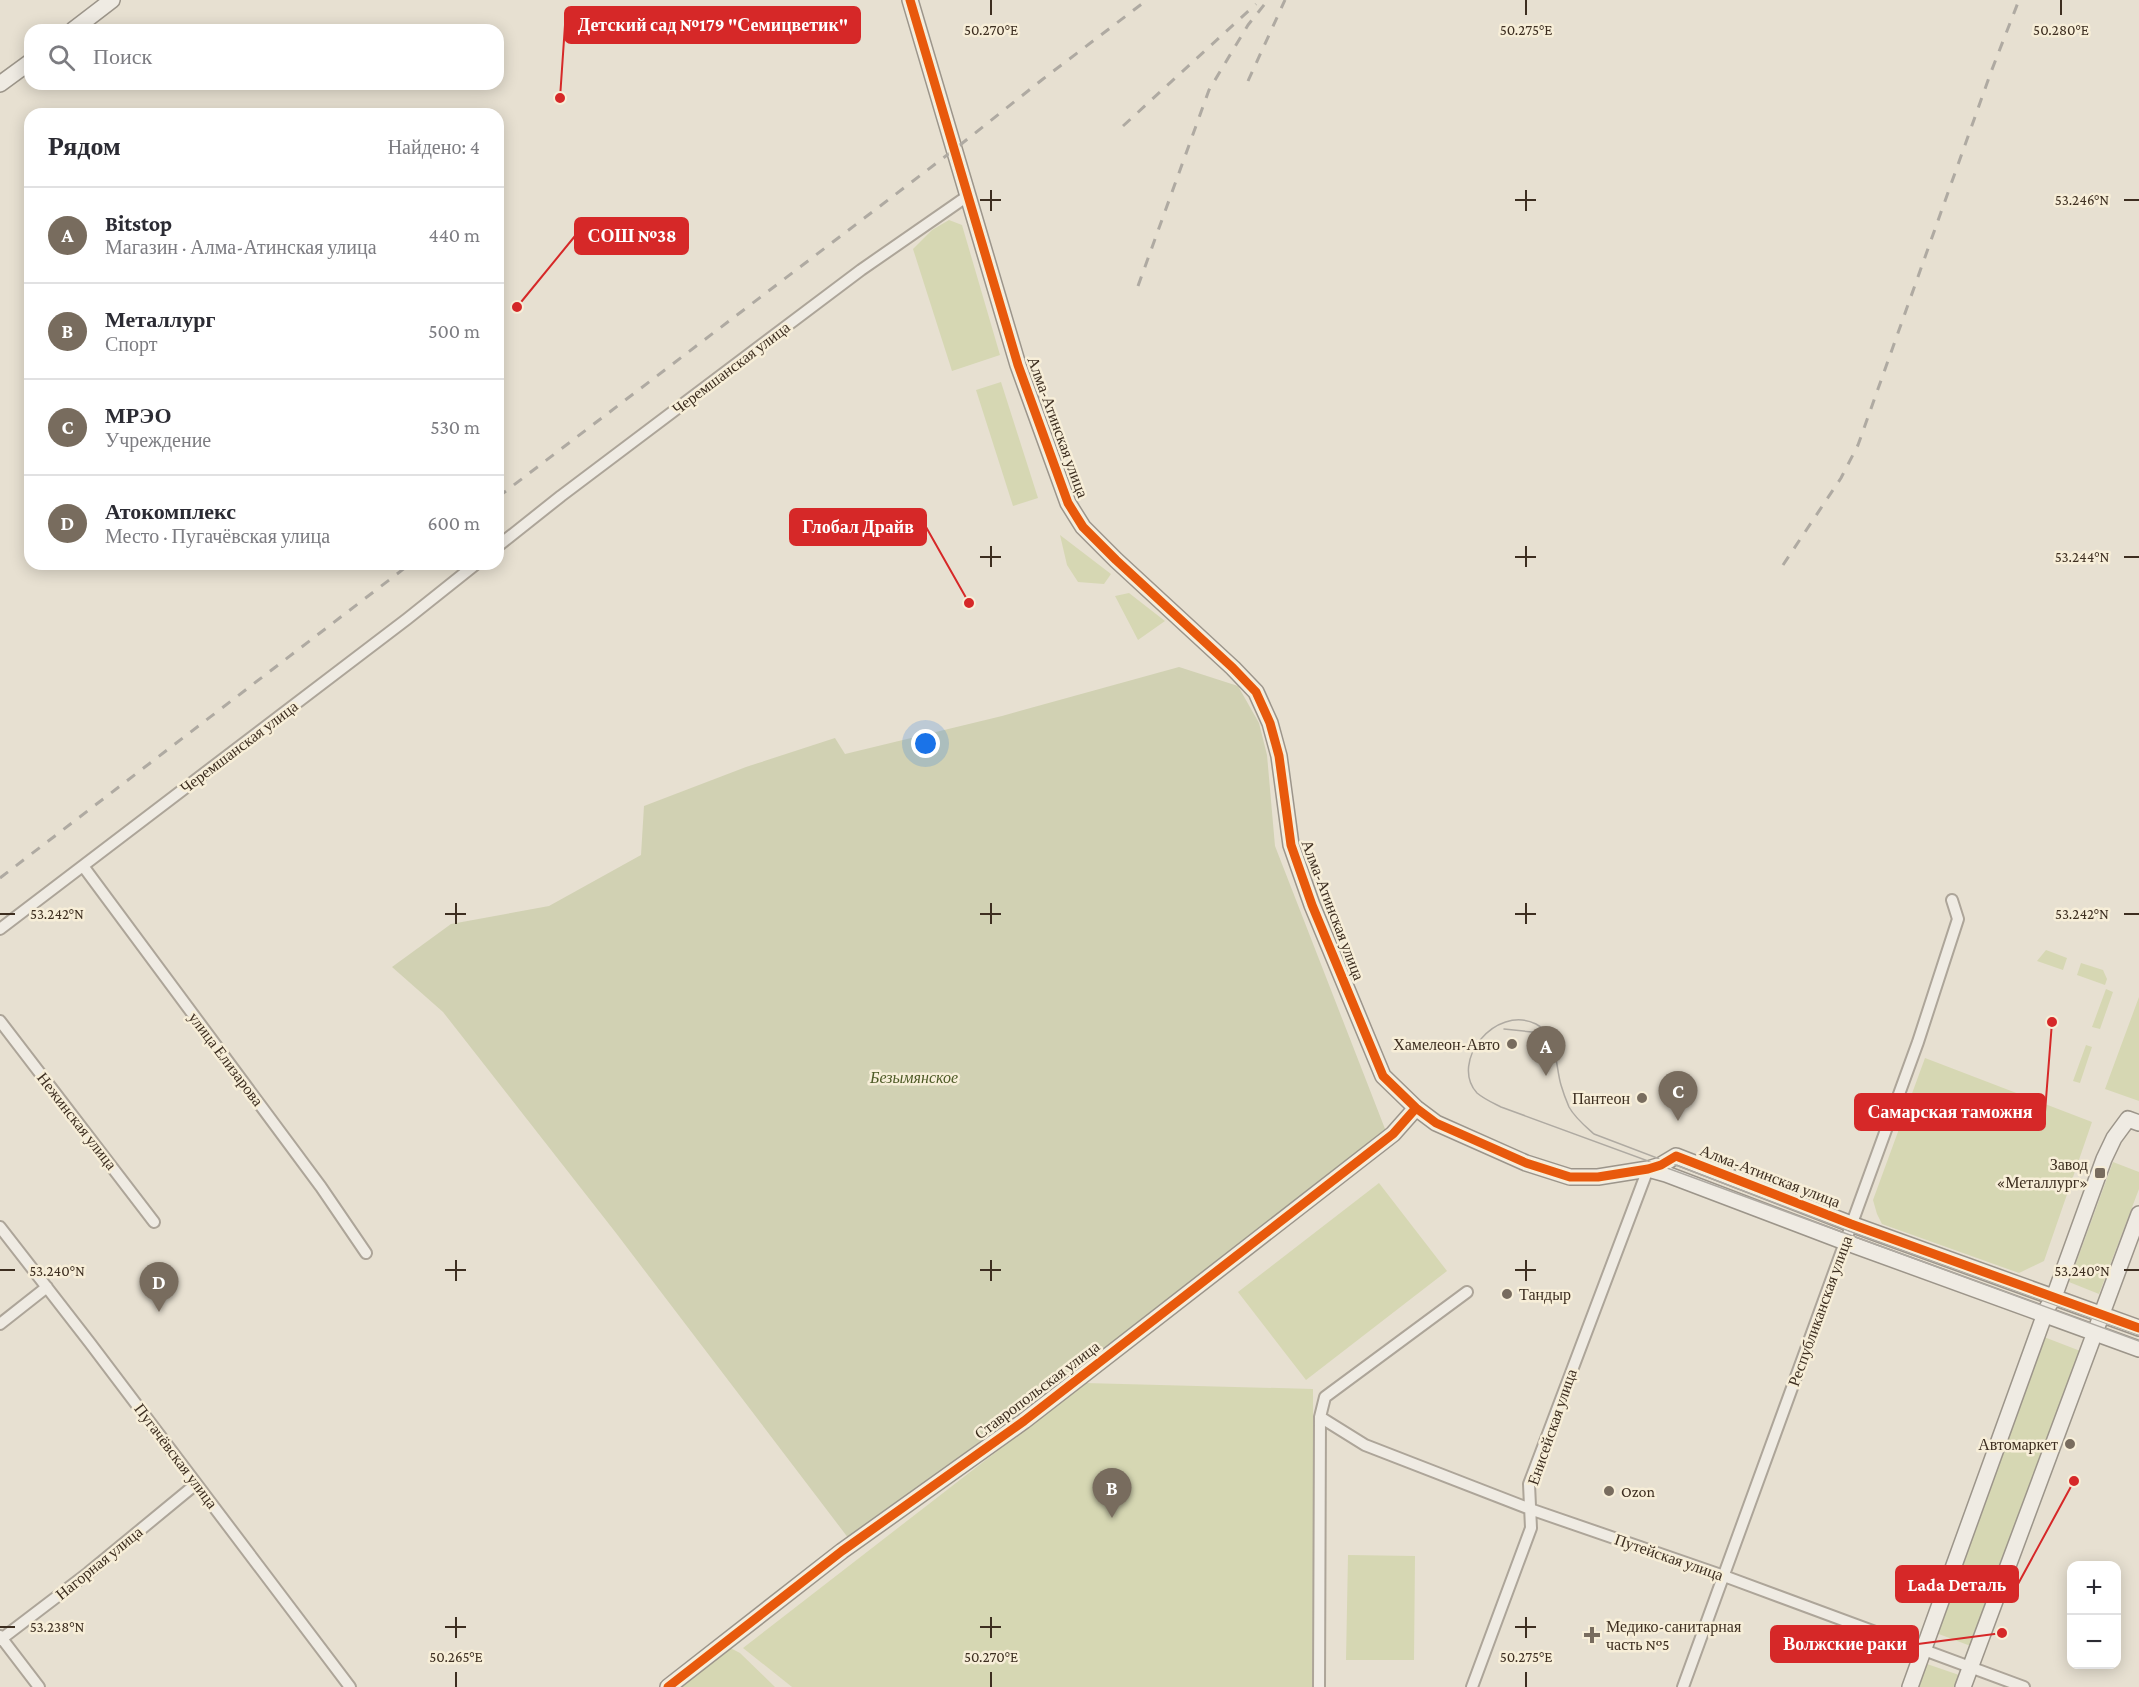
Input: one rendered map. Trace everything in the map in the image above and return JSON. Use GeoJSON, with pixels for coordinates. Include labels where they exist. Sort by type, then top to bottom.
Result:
{"type":"FeatureCollection","features":[{"type":"Feature","properties":{"kind":"street"},"geometry":{"type":"LineString","coordinates":[[81,24],[112,0]]}},
{"type":"Feature","properties":{"kind":"street","name":"Алма-Атинская улица"},"geometry":{"type":"LineString","coordinates":[[910,0],[1018,365],[1068,503],[1083,526],[1116,560],[1256,692],[1270,723],[1279,756],[1291,845],[1312,905],[1383,1076],[1416,1108],[1436,1123],[1516,1159],[1570,1177],[1598,1177],[1648,1169],[1661,1165],[1676,1156],[1851,1224],[2139,1328]]}},
{"type":"Feature","properties":{"kind":"street"},"geometry":{"type":"LineString","coordinates":[[0,84],[24,66]]}},
{"type":"Feature","properties":{"kind":"street","name":"Черемшанская улица"},"geometry":{"type":"LineString","coordinates":[[504,541],[861,270],[969,195]]}},
{"type":"Feature","properties":{"kind":"street","name":"Черемшанская улица"},"geometry":{"type":"LineString","coordinates":[[0,929],[468,570]]}},
{"type":"Feature","properties":{"kind":"street","name":"улица Елизарова"},"geometry":{"type":"LineString","coordinates":[[83,866],[321,1187],[366,1253]]}},
{"type":"Feature","properties":{"kind":"street","name":"Республиканская улица"},"geometry":{"type":"LineString","coordinates":[[1683,1687],[1918,1042],[1958,920],[1952,900]]}},
{"type":"Feature","properties":{"kind":"street","name":"Нежинская улица"},"geometry":{"type":"LineString","coordinates":[[0,1021],[154,1222]]}},
{"type":"Feature","properties":{"kind":"street","name":"Ставропольская улица"},"geometry":{"type":"LineString","coordinates":[[669,1687],[842,1551],[1052,1399],[1393,1134],[1416,1108]]}},
{"type":"Feature","properties":{"kind":"street"},"geometry":{"type":"LineString","coordinates":[[1910,1687],[2045,1315],[2054,1297],[2114,1138],[2128,1119],[2139,1123]]}},
{"type":"Feature","properties":{"kind":"street","name":"Алма-Атинская улица"},"geometry":{"type":"LineString","coordinates":[[1648,1169],[2139,1349]]}},
{"type":"Feature","properties":{"kind":"street","name":"Енисейская улица"},"geometry":{"type":"LineString","coordinates":[[1472,1687],[1531,1528],[1529,1484],[1648,1169]]}},
{"type":"Feature","properties":{"kind":"street"},"geometry":{"type":"LineString","coordinates":[[1963,1687],[2139,1214]]}},
{"type":"Feature","properties":{"kind":"street","name":"Пугачёвская улица"},"geometry":{"type":"LineString","coordinates":[[0,1227],[350,1687]]}},
{"type":"Feature","properties":{"kind":"street"},"geometry":{"type":"LineString","coordinates":[[0,1324],[47,1287]]}},
{"type":"Feature","properties":{"kind":"street"},"geometry":{"type":"LineString","coordinates":[[1319,1687],[1320,1417],[1325,1397],[1467,1292]]}},
{"type":"Feature","properties":{"kind":"street","name":"Путейская улица"},"geometry":{"type":"LineString","coordinates":[[1320,1417],[1365,1445],[1530,1509],[1724,1576],[2024,1687]]}},
{"type":"Feature","properties":{"kind":"street","name":"Нагорная улица"},"geometry":{"type":"LineString","coordinates":[[1,1638],[88,1573],[196,1484]]}},
{"type":"Feature","properties":{"kind":"street"},"geometry":{"type":"LineString","coordinates":[[1,1638],[39,1687]]}},
{"type":"Feature","properties":{"kind":"green space"},"geometry":{"type":"Polygon","coordinates":[[[949,220],[962,225],[1000,355],[952,371],[913,249],[932,230],[949,220]]]}},
{"type":"Feature","properties":{"kind":"green space"},"geometry":{"type":"Polygon","coordinates":[[[1001,382],[1038,498],[1013,506],[976,390],[1001,382]]]}},
{"type":"Feature","properties":{"kind":"green space"},"geometry":{"type":"Polygon","coordinates":[[[1060,535],[1111,574],[1104,584],[1078,582],[1067,565],[1060,535]]]}},
{"type":"Feature","properties":{"kind":"green space"},"geometry":{"type":"Polygon","coordinates":[[[1129,593],[1165,621],[1138,640],[1115,596],[1129,593]]]}},
{"type":"Feature","properties":{"kind":"green space","name":"Безымянское"},"geometry":{"type":"Polygon","coordinates":[[[1179,667],[1238,686],[1259,723],[1267,755],[1275,846],[1387,1134],[1130,1330],[849,1539],[616,1233],[443,1012],[392,967],[451,924],[549,906],[641,855],[644,806],[746,767],[835,738],[845,754],[1002,716],[1179,667]]]}},
{"type":"Feature","properties":{"kind":"green space"},"geometry":{"type":"Polygon","coordinates":[[[2046,950],[2067,958],[2063,970],[2037,961],[2046,950]]]}},
{"type":"Feature","properties":{"kind":"green space"},"geometry":{"type":"Polygon","coordinates":[[[2081,963],[2103,970],[2107,979],[2105,985],[2077,975],[2081,963]]]}},
{"type":"Feature","properties":{"kind":"green space"},"geometry":{"type":"Polygon","coordinates":[[[2106,989],[2113,992],[2100,1029],[2092,1027],[2106,989]]]}},
{"type":"Feature","properties":{"kind":"green space"},"geometry":{"type":"Polygon","coordinates":[[[2139,997],[2139,1101],[2105,1089],[2139,997]]]}},
{"type":"Feature","properties":{"kind":"green space"},"geometry":{"type":"Polygon","coordinates":[[[2086,1045],[2092,1047],[2080,1083],[2073,1081],[2086,1045]]]}},
{"type":"Feature","properties":{"kind":"green space"},"geometry":{"type":"Polygon","coordinates":[[[1925,1058],[2092,1122],[2044,1261],[2019,1273],[1882,1224],[1873,1200],[1925,1058]]]}},
{"type":"Feature","properties":{"kind":"green space"},"geometry":{"type":"Polygon","coordinates":[[[2113,1162],[2139,1172],[2139,1189],[2099,1294],[2069,1282],[2113,1162]]]}},
{"type":"Feature","properties":{"kind":"green space"},"geometry":{"type":"Polygon","coordinates":[[[1379,1183],[1447,1271],[1306,1380],[1238,1292],[1379,1183]]]}},
{"type":"Feature","properties":{"kind":"green space"},"geometry":{"type":"Polygon","coordinates":[[[2044,1337],[2083,1352],[1976,1648],[1936,1633],[2044,1337]]]}},
{"type":"Feature","properties":{"kind":"green space"},"geometry":{"type":"Polygon","coordinates":[[[1085,1383],[1313,1389],[1314,1687],[792,1687],[743,1648],[1085,1383]]]}},
{"type":"Feature","properties":{"kind":"green space"},"geometry":{"type":"Polygon","coordinates":[[[1348,1555],[1415,1556],[1414,1660],[1346,1660],[1348,1555]]]}},
{"type":"Feature","properties":{"kind":"green space"},"geometry":{"type":"Polygon","coordinates":[[[717,1641],[740,1653],[775,1687],[662,1687],[717,1641]]]}},
{"type":"Feature","properties":{"kind":"green space"},"geometry":{"type":"Polygon","coordinates":[[[1927,1664],[1962,1676],[1959,1687],[1918,1687],[1927,1664]]]}},
{"type":"Feature","properties":{"kind":"tram line"},"geometry":{"type":"LineString","coordinates":[[2139,1335],[1849,1231],[1594,1134],[1569,1107],[1561,1085],[1552,1043],[1543,1029],[1536,1024],[1521,1020],[1506,1022],[1492,1029],[1481,1039],[1473,1052],[1469,1066],[1470,1080],[1477,1093],[1501,1107],[2139,1341]]}},
{"type":"Feature","properties":{"kind":"tram line"},"geometry":{"type":"LineString","coordinates":[[1504,1029],[1532,1032],[1543,1039]]}},
{"type":"Feature","properties":{"kind":"railway"},"geometry":{"type":"LineString","coordinates":[[504,492],[1147,0]]}},
{"type":"Feature","properties":{"kind":"railway"},"geometry":{"type":"LineString","coordinates":[[1138,286],[1209,90],[1248,25],[1268,0]]}},
{"type":"Feature","properties":{"kind":"railway"},"geometry":{"type":"LineString","coordinates":[[1248,81],[1285,0]]}},
{"type":"Feature","properties":{"kind":"railway"},"geometry":{"type":"LineString","coordinates":[[1783,565],[1841,478],[1858,445],[1991,72],[2019,0]]}},
{"type":"Feature","properties":{"kind":"railway"},"geometry":{"type":"LineString","coordinates":[[1123,126],[1256,4]]}},
{"type":"Feature","properties":{"kind":"railway"},"geometry":{"type":"LineString","coordinates":[[0,878],[402,570]]}},
{"type":"Feature","properties":{"kind":"cycle path"},"geometry":{"type":"LineString","coordinates":[[910,0],[1018,365],[1068,503],[1083,527],[1256,692],[1270,723],[1279,756],[1291,845],[1312,905],[1383,1076],[1416,1108],[1436,1123],[1526,1163],[1570,1177],[1598,1177],[1648,1169],[1661,1165],[1676,1156],[1851,1224],[2139,1328]]}},
{"type":"Feature","properties":{"kind":"cycle path"},"geometry":{"type":"LineString","coordinates":[[668,1687],[842,1551],[1024,1421],[1393,1134],[1416,1108]]}},
{"type":"Feature","properties":{"kind":"place","name":"Детский сад №179 \"Семицветик\""},"geometry":{"type":"Point","coordinates":[560,98]}},
{"type":"Feature","properties":{"kind":"place","name":"СОШ №38"},"geometry":{"type":"Point","coordinates":[517,307]}},
{"type":"Feature","properties":{"kind":"place","name":"Глобал Драйв"},"geometry":{"type":"Point","coordinates":[969,603]}},
{"type":"Feature","properties":{"kind":"place","name":"Самарская таможня"},"geometry":{"type":"Point","coordinates":[2052,1022]}},
{"type":"Feature","properties":{"kind":"place","name":"Хамелеон-Авто"},"geometry":{"type":"Point","coordinates":[1512,1044]}},
{"type":"Feature","properties":{"kind":"place","name":"Bitstop"},"geometry":{"type":"Point","coordinates":[1546,1076]}},
{"type":"Feature","properties":{"kind":"place","name":"Пантеон"},"geometry":{"type":"Point","coordinates":[1642,1098]}},
{"type":"Feature","properties":{"kind":"place","name":"МРЭО"},"geometry":{"type":"Point","coordinates":[1678,1121]}},
{"type":"Feature","properties":{"kind":"place","name":"Завод «Металлург»"},"geometry":{"type":"Point","coordinates":[2100,1173]}},
{"type":"Feature","properties":{"kind":"place","name":"Тандыр"},"geometry":{"type":"Point","coordinates":[1507,1294]}},
{"type":"Feature","properties":{"kind":"place","name":"Атокомплекс"},"geometry":{"type":"Point","coordinates":[159,1312]}},
{"type":"Feature","properties":{"kind":"place","name":"Автомаркет"},"geometry":{"type":"Point","coordinates":[2070,1444]}},
{"type":"Feature","properties":{"kind":"place","name":"Lada Dеталь"},"geometry":{"type":"Point","coordinates":[2074,1481]}},
{"type":"Feature","properties":{"kind":"place","name":"Ozon"},"geometry":{"type":"Point","coordinates":[1609,1491]}},
{"type":"Feature","properties":{"kind":"place","name":"Металлург"},"geometry":{"type":"Point","coordinates":[1112,1518]}},
{"type":"Feature","properties":{"kind":"place","name":"Волжские раки"},"geometry":{"type":"Point","coordinates":[2002,1633]}},
{"type":"Feature","properties":{"kind":"place","name":"Медико-санитарная часть №5"},"geometry":{"type":"Point","coordinates":[1592,1635]}}]}
